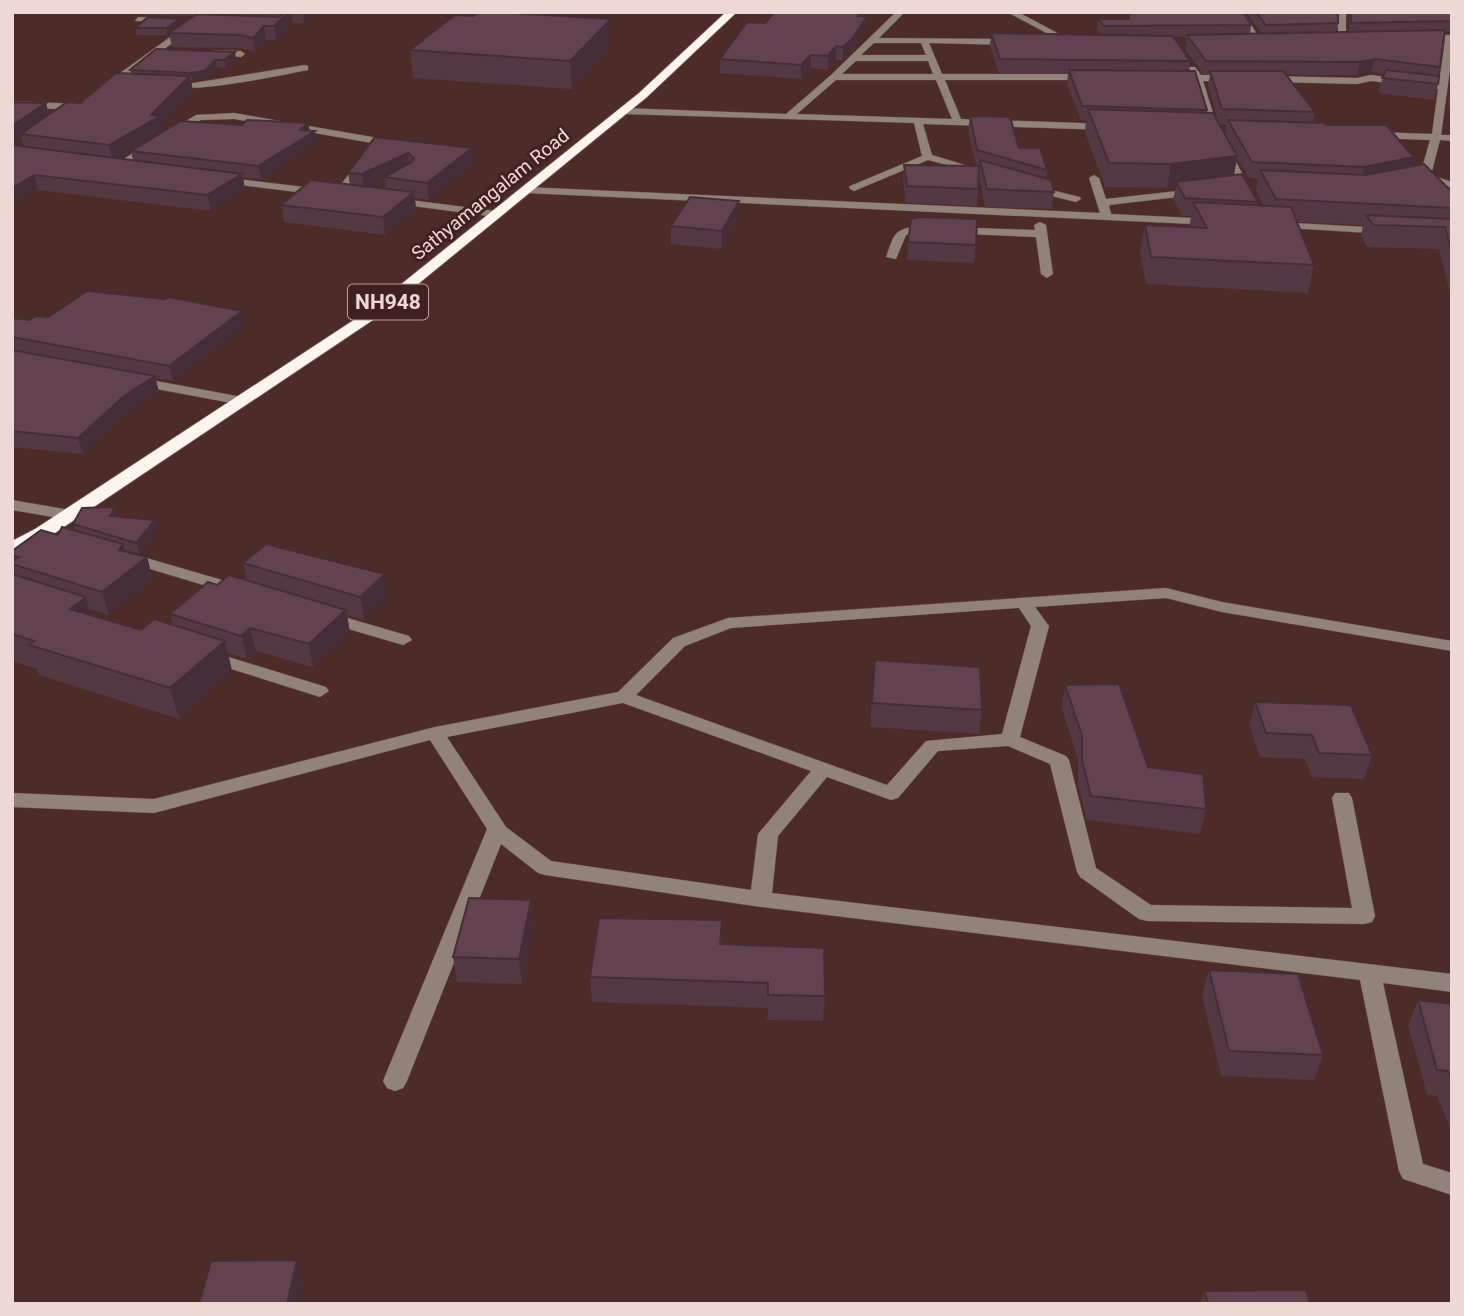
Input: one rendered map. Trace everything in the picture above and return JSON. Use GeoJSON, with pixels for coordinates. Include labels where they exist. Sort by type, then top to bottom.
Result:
{"type":"FeatureCollection","features":[{"type":"Feature","properties":{"kind":"highway","name":"Sathyamangalam Road"},"geometry":{"type":"LineString","coordinates":[[12,549],[42,533],[374,313],[623,111],[732,12]]}},
{"type":"Feature","properties":{"kind":"street"},"geometry":{"type":"LineString","coordinates":[[786,118],[834,77],[901,12]]}},
{"type":"Feature","properties":{"kind":"street"},"geometry":{"type":"LineString","coordinates":[[1011,12],[1070,43]]}},
{"type":"Feature","properties":{"kind":"street"},"geometry":{"type":"LineString","coordinates":[[1240,12],[1259,41]]}},
{"type":"Feature","properties":{"kind":"street"},"geometry":{"type":"LineString","coordinates":[[1342,12],[1342,39]]}},
{"type":"Feature","properties":{"kind":"street"},"geometry":{"type":"LineString","coordinates":[[60,119],[198,22],[211,17]]}},
{"type":"Feature","properties":{"kind":"street"},"geometry":{"type":"LineString","coordinates":[[138,19],[174,20]]}},
{"type":"Feature","properties":{"kind":"street"},"geometry":{"type":"LineString","coordinates":[[186,21],[198,22]]}},
{"type":"Feature","properties":{"kind":"street"},"geometry":{"type":"LineString","coordinates":[[1410,38],[1451,40],[1436,138],[1425,177]]}},
{"type":"Feature","properties":{"kind":"street"},"geometry":{"type":"LineString","coordinates":[[1328,39],[1356,39]]}},
{"type":"Feature","properties":{"kind":"street"},"geometry":{"type":"LineString","coordinates":[[873,40],[1017,42]]}},
{"type":"Feature","properties":{"kind":"street"},"geometry":{"type":"LineString","coordinates":[[1247,41],[1273,40]]}},
{"type":"Feature","properties":{"kind":"street"},"geometry":{"type":"LineString","coordinates":[[924,41],[958,122]]}},
{"type":"Feature","properties":{"kind":"street"},"geometry":{"type":"LineString","coordinates":[[1044,42],[1083,43]]}},
{"type":"Feature","properties":{"kind":"street"},"geometry":{"type":"LineString","coordinates":[[156,51],[180,51]]}},
{"type":"Feature","properties":{"kind":"street"},"geometry":{"type":"LineString","coordinates":[[204,52],[240,54]]}},
{"type":"Feature","properties":{"kind":"street"},"geometry":{"type":"LineString","coordinates":[[854,58],[930,58]]}},
{"type":"Feature","properties":{"kind":"street"},"geometry":{"type":"LineString","coordinates":[[1186,62],[1195,74],[1213,129],[1255,205]]}},
{"type":"Feature","properties":{"kind":"street"},"geometry":{"type":"LineString","coordinates":[[1195,74],[1199,62]]}},
{"type":"Feature","properties":{"kind":"street"},"geometry":{"type":"LineString","coordinates":[[153,84],[193,86],[305,68]]}},
{"type":"Feature","properties":{"kind":"street"},"geometry":{"type":"LineString","coordinates":[[1157,78],[1195,74],[1237,78]]}},
{"type":"Feature","properties":{"kind":"street"},"geometry":{"type":"LineString","coordinates":[[834,77],[1102,77]]}},
{"type":"Feature","properties":{"kind":"street"},"geometry":{"type":"LineString","coordinates":[[1251,79],[1357,81],[1371,78],[1443,86]]}},
{"type":"Feature","properties":{"kind":"street"},"geometry":{"type":"LineString","coordinates":[[113,82],[126,83]]}},
{"type":"Feature","properties":{"kind":"street"},"geometry":{"type":"LineString","coordinates":[[12,104],[87,100]]}},
{"type":"Feature","properties":{"kind":"street"},"geometry":{"type":"LineString","coordinates":[[623,111],[1122,127]]}},
{"type":"Feature","properties":{"kind":"street"},"geometry":{"type":"LineString","coordinates":[[114,167],[200,117],[234,116],[378,141],[339,194]]}},
{"type":"Feature","properties":{"kind":"street"},"geometry":{"type":"LineString","coordinates":[[918,121],[927,157]]}},
{"type":"Feature","properties":{"kind":"street"},"geometry":{"type":"LineString","coordinates":[[1200,129],[1227,130]]}},
{"type":"Feature","properties":{"kind":"street"},"geometry":{"type":"LineString","coordinates":[[1366,135],[1452,138]]}},
{"type":"Feature","properties":{"kind":"street"},"geometry":{"type":"LineString","coordinates":[[854,188],[927,157],[988,176]]}},
{"type":"Feature","properties":{"kind":"street"},"geometry":{"type":"LineString","coordinates":[[102,165],[141,170]]}},
{"type":"Feature","properties":{"kind":"street"},"geometry":{"type":"LineString","coordinates":[[1399,182],[1425,177],[1452,185]]}},
{"type":"Feature","properties":{"kind":"street"},"geometry":{"type":"LineString","coordinates":[[207,178],[353,196]]}},
{"type":"Feature","properties":{"kind":"street"},"geometry":{"type":"LineString","coordinates":[[1094,178],[1107,218]]}},
{"type":"Feature","properties":{"kind":"street"},"geometry":{"type":"LineString","coordinates":[[1230,186],[1256,185]]}},
{"type":"Feature","properties":{"kind":"street"},"geometry":{"type":"LineString","coordinates":[[1025,186],[1076,199]]}},
{"type":"Feature","properties":{"kind":"street"},"geometry":{"type":"LineString","coordinates":[[525,190],[1226,223]]}},
{"type":"Feature","properties":{"kind":"street"},"geometry":{"type":"LineString","coordinates":[[1102,203],[1204,190]]}},
{"type":"Feature","properties":{"kind":"street"},"geometry":{"type":"LineString","coordinates":[[379,199],[496,214]]}},
{"type":"Feature","properties":{"kind":"street"},"geometry":{"type":"LineString","coordinates":[[1038,214],[1047,274]]}},
{"type":"Feature","properties":{"kind":"street"},"geometry":{"type":"LineString","coordinates":[[1266,225],[1399,232]]}},
{"type":"Feature","properties":{"kind":"street"},"geometry":{"type":"LineString","coordinates":[[892,257],[901,232],[918,229],[1041,234]]}},
{"type":"Feature","properties":{"kind":"street"},"geometry":{"type":"LineString","coordinates":[[120,379],[242,401]]}},
{"type":"Feature","properties":{"kind":"street"},"geometry":{"type":"LineString","coordinates":[[12,505],[69,515]]}},
{"type":"Feature","properties":{"kind":"street"},"geometry":{"type":"LineString","coordinates":[[42,533],[64,540]]}},
{"type":"Feature","properties":{"kind":"street"},"geometry":{"type":"LineString","coordinates":[[115,554],[253,594]]}},
{"type":"Feature","properties":{"kind":"street"},"geometry":{"type":"LineString","coordinates":[[624,697],[678,642],[728,623],[1166,593],[1222,607],[1452,646]]}},
{"type":"Feature","properties":{"kind":"street"},"geometry":{"type":"LineString","coordinates":[[1010,740],[1040,626],[1024,603]]}},
{"type":"Feature","properties":{"kind":"street"},"geometry":{"type":"LineString","coordinates":[[315,613],[403,639]]}},
{"type":"Feature","properties":{"kind":"street"},"geometry":{"type":"LineString","coordinates":[[192,650],[320,691]]}},
{"type":"Feature","properties":{"kind":"street"},"geometry":{"type":"LineString","coordinates":[[12,800],[154,806],[435,733],[624,697],[891,793],[933,746],[1010,740],[1059,760],[1087,872],[1147,913],[1364,916],[1342,798]]}},
{"type":"Feature","properties":{"kind":"street"},"geometry":{"type":"LineString","coordinates":[[435,733],[497,829],[545,868],[761,899],[1452,983]]}},
{"type":"Feature","properties":{"kind":"street"},"geometry":{"type":"LineString","coordinates":[[761,899],[768,834],[823,769]]}},
{"type":"Feature","properties":{"kind":"street"},"geometry":{"type":"LineString","coordinates":[[395,1081],[497,829]]}},
{"type":"Feature","properties":{"kind":"street"},"geometry":{"type":"LineString","coordinates":[[1370,973],[1412,1171],[1452,1184]]}},
{"type":"Feature","properties":{"kind":"building"},"geometry":{"type":"Polygon","coordinates":[[[284,12],[289,12],[274,26],[264,26],[253,38],[239,35],[169,33],[197,14],[279,17],[284,12]]]}},
{"type":"Feature","properties":{"kind":"building"},"geometry":{"type":"Polygon","coordinates":[[[479,12],[611,19],[570,61],[410,50],[455,15],[473,16],[479,12]]]}},
{"type":"Feature","properties":{"kind":"building"},"geometry":{"type":"Polygon","coordinates":[[[775,12],[861,12],[858,16],[867,16],[853,38],[843,47],[836,46],[828,56],[811,55],[801,65],[720,59],[747,22],[765,23],[775,12]]]}},
{"type":"Feature","properties":{"kind":"building"},"geometry":{"type":"Polygon","coordinates":[[[1129,12],[1243,12],[1251,25],[1104,26],[1098,19],[1129,19],[1129,12]]]}},
{"type":"Feature","properties":{"kind":"building"},"geometry":{"type":"Polygon","coordinates":[[[1256,12],[1338,12],[1338,23],[1266,25],[1256,12]]]}},
{"type":"Feature","properties":{"kind":"building"},"geometry":{"type":"Polygon","coordinates":[[[1351,12],[1452,12],[1452,21],[1351,23],[1351,12]]]}},
{"type":"Feature","properties":{"kind":"building"},"geometry":{"type":"Polygon","coordinates":[[[148,17],[180,19],[166,28],[135,28],[148,17]]]}},
{"type":"Feature","properties":{"kind":"building"},"geometry":{"type":"Polygon","coordinates":[[[1445,30],[1440,67],[1375,59],[1360,62],[1206,61],[1187,35],[1445,30]]]}},
{"type":"Feature","properties":{"kind":"building"},"geometry":{"type":"Polygon","coordinates":[[[991,33],[1173,36],[1190,61],[1000,59],[991,33]]]}},
{"type":"Feature","properties":{"kind":"building"},"geometry":{"type":"Polygon","coordinates":[[[156,49],[235,52],[224,60],[215,60],[205,71],[191,73],[130,70],[156,49]]]}},
{"type":"Feature","properties":{"kind":"building"},"geometry":{"type":"Polygon","coordinates":[[[1069,70],[1195,71],[1207,110],[1082,106],[1069,70]]]}},
{"type":"Feature","properties":{"kind":"building"},"geometry":{"type":"Polygon","coordinates":[[[1386,70],[1439,76],[1438,84],[1382,78],[1386,70]]]}},
{"type":"Feature","properties":{"kind":"building"},"geometry":{"type":"Polygon","coordinates":[[[1210,71],[1283,71],[1315,112],[1222,109],[1210,71]]]}},
{"type":"Feature","properties":{"kind":"building"},"geometry":{"type":"Polygon","coordinates":[[[116,73],[190,76],[151,115],[160,116],[109,145],[21,134],[67,102],[80,103],[116,73]]]}},
{"type":"Feature","properties":{"kind":"building"},"geometry":{"type":"Polygon","coordinates":[[[12,102],[46,103],[12,126],[12,102]]]}},
{"type":"Feature","properties":{"kind":"building"},"geometry":{"type":"Polygon","coordinates":[[[1088,109],[1213,113],[1237,156],[1171,164],[1109,163],[1088,109]]]}},
{"type":"Feature","properties":{"kind":"building"},"geometry":{"type":"Polygon","coordinates":[[[970,116],[1010,117],[1019,148],[1040,148],[1047,170],[977,150],[970,116]]]}},
{"type":"Feature","properties":{"kind":"building"},"geometry":{"type":"Polygon","coordinates":[[[247,120],[308,123],[300,130],[315,131],[258,166],[131,151],[181,121],[242,125],[247,120]]]}},
{"type":"Feature","properties":{"kind":"building"},"geometry":{"type":"Polygon","coordinates":[[[1228,120],[1386,125],[1414,157],[1364,167],[1252,162],[1228,120]]]}},
{"type":"Feature","properties":{"kind":"building"},"geometry":{"type":"Polygon","coordinates":[[[375,137],[472,148],[427,183],[384,177],[412,162],[414,158],[408,153],[362,174],[348,173],[375,137]]]}},
{"type":"Feature","properties":{"kind":"building"},"geometry":{"type":"Polygon","coordinates":[[[12,145],[242,174],[207,195],[34,175],[12,188],[12,145]]]}},
{"type":"Feature","properties":{"kind":"building"},"geometry":{"type":"Polygon","coordinates":[[[980,160],[1051,180],[1054,192],[987,189],[980,160]]]}},
{"type":"Feature","properties":{"kind":"building"},"geometry":{"type":"Polygon","coordinates":[[[1424,164],[1452,192],[1452,208],[1276,199],[1260,170],[1365,175],[1424,164]]]}},
{"type":"Feature","properties":{"kind":"building"},"geometry":{"type":"Polygon","coordinates":[[[904,165],[979,166],[978,189],[907,186],[904,165]]]}},
{"type":"Feature","properties":{"kind":"building"},"geometry":{"type":"Polygon","coordinates":[[[1242,174],[1258,202],[1185,198],[1176,182],[1242,174]]]}},
{"type":"Feature","properties":{"kind":"building"},"geometry":{"type":"Polygon","coordinates":[[[311,180],[414,192],[383,217],[281,205],[311,180]]]}},
{"type":"Feature","properties":{"kind":"building"},"geometry":{"type":"Polygon","coordinates":[[[690,197],[739,201],[722,231],[671,226],[690,197]]]}},
{"type":"Feature","properties":{"kind":"building"},"geometry":{"type":"Polygon","coordinates":[[[1193,202],[1291,207],[1314,265],[1151,257],[1145,225],[1207,228],[1193,202]]]}},
{"type":"Feature","properties":{"kind":"building"},"geometry":{"type":"Polygon","coordinates":[[[1366,215],[1452,219],[1452,253],[1445,227],[1373,225],[1366,215]]]}},
{"type":"Feature","properties":{"kind":"building"},"geometry":{"type":"Polygon","coordinates":[[[911,219],[977,219],[976,245],[908,242],[911,219]]]}},
{"type":"Feature","properties":{"kind":"building"},"geometry":{"type":"Polygon","coordinates":[[[87,291],[165,299],[168,297],[242,311],[169,366],[12,337],[12,318],[29,320],[36,316],[48,317],[87,291]]]}},
{"type":"Feature","properties":{"kind":"building"},"geometry":{"type":"Polygon","coordinates":[[[12,350],[155,376],[125,395],[78,438],[12,431],[12,350]]]}},
{"type":"Feature","properties":{"kind":"building"},"geometry":{"type":"Polygon","coordinates":[[[115,507],[110,516],[155,520],[136,543],[73,524],[82,508],[115,507]]]}},
{"type":"Feature","properties":{"kind":"building"},"geometry":{"type":"Polygon","coordinates":[[[62,527],[123,544],[119,550],[147,557],[102,592],[12,564],[12,561],[19,557],[12,555],[12,551],[41,530],[58,535],[62,527]]]}},
{"type":"Feature","properties":{"kind":"building"},"geometry":{"type":"Polygon","coordinates":[[[266,544],[385,574],[360,597],[243,563],[266,544]]]}},
{"type":"Feature","properties":{"kind":"building"},"geometry":{"type":"Polygon","coordinates":[[[12,574],[86,597],[70,609],[141,630],[154,619],[225,641],[170,688],[29,645],[34,641],[12,634],[12,574]]]}},
{"type":"Feature","properties":{"kind":"building"},"geometry":{"type":"Polygon","coordinates":[[[229,575],[346,610],[309,644],[250,628],[241,636],[170,614],[208,582],[217,585],[229,575]]]}},
{"type":"Feature","properties":{"kind":"building"},"geometry":{"type":"Polygon","coordinates":[[[875,660],[980,667],[982,710],[872,703],[875,660]]]}},
{"type":"Feature","properties":{"kind":"building"},"geometry":{"type":"Polygon","coordinates":[[[1119,684],[1148,767],[1203,774],[1206,809],[1091,796],[1082,760],[1082,736],[1065,685],[1119,684]]]}},
{"type":"Feature","properties":{"kind":"building"},"geometry":{"type":"Polygon","coordinates":[[[1255,702],[1351,705],[1372,755],[1319,753],[1312,735],[1266,733],[1255,702]]]}},
{"type":"Feature","properties":{"kind":"building"},"geometry":{"type":"Polygon","coordinates":[[[469,898],[531,900],[519,959],[453,957],[469,898]]]}},
{"type":"Feature","properties":{"kind":"building"},"geometry":{"type":"Polygon","coordinates":[[[599,918],[722,920],[720,944],[824,948],[825,996],[768,995],[768,983],[590,977],[599,918]]]}},
{"type":"Feature","properties":{"kind":"building"},"geometry":{"type":"Polygon","coordinates":[[[1209,970],[1298,974],[1323,1055],[1229,1051],[1209,970]]]}},
{"type":"Feature","properties":{"kind":"building"},"geometry":{"type":"Polygon","coordinates":[[[1418,1000],[1452,1004],[1452,1080],[1448,1071],[1437,1070],[1418,1000]]]}},
{"type":"Feature","properties":{"kind":"building"},"geometry":{"type":"Polygon","coordinates":[[[297,1260],[287,1304],[199,1304],[211,1261],[297,1260]]]}},
{"type":"Feature","properties":{"kind":"building"},"geometry":{"type":"Polygon","coordinates":[[[1306,1290],[1310,1304],[1208,1304],[1204,1291],[1306,1290]]]}}]}
